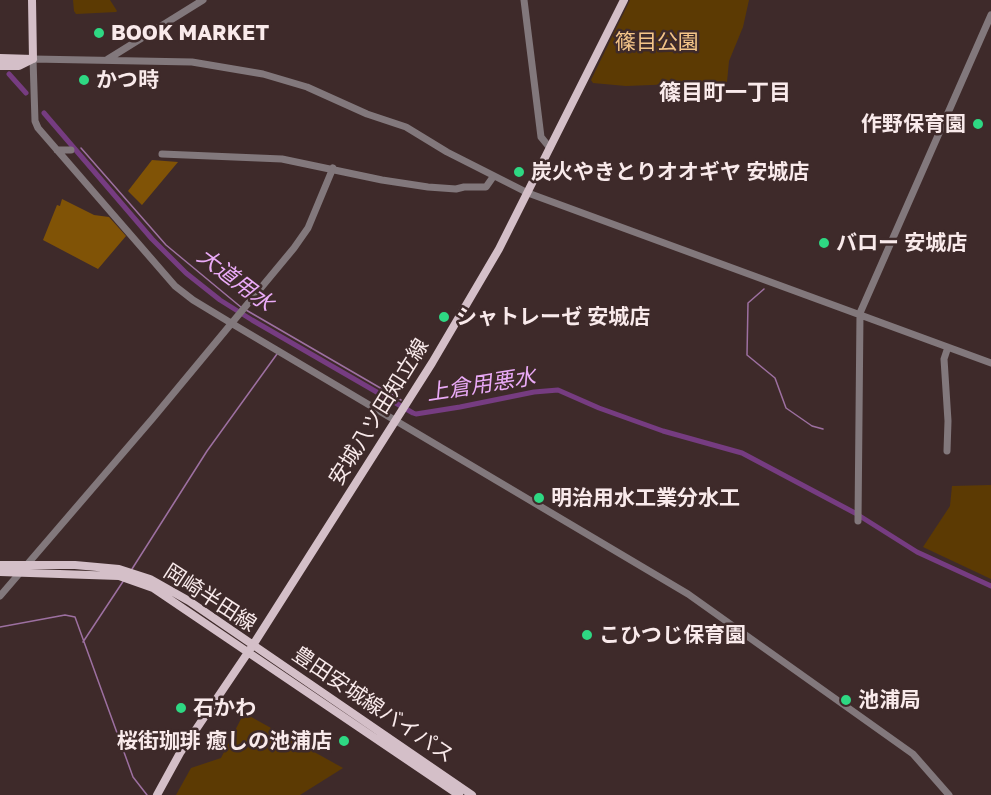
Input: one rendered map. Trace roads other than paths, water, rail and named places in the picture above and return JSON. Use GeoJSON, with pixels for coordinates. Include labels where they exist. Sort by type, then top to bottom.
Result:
{"type":"FeatureCollection","features":[{"type":"Feature","properties":{"kind":"main road"},"geometry":{"type":"LineString","coordinates":[[32,0],[33,59]]}},
{"type":"Feature","properties":{"kind":"main road","name":"安城八ツ田知立線"},"geometry":{"type":"LineString","coordinates":[[250,648],[409,403],[495,255],[624,0]]}},
{"type":"Feature","properties":{"kind":"main road"},"geometry":{"type":"LineString","coordinates":[[0,58],[33,59]]}},
{"type":"Feature","properties":{"kind":"main road"},"geometry":{"type":"LineString","coordinates":[[0,66],[19,66],[33,59]]}},
{"type":"Feature","properties":{"kind":"main road","name":"岡崎半田線"},"geometry":{"type":"LineString","coordinates":[[0,565],[23,568]]}},
{"type":"Feature","properties":{"kind":"main road","name":"岡崎半田線"},"geometry":{"type":"LineString","coordinates":[[0,572],[23,568],[75,565],[131,572],[173,591],[250,648],[180,753],[157,795]]}},
{"type":"Feature","properties":{"kind":"main road","name":"豊田安城線バイパス"},"geometry":{"type":"LineString","coordinates":[[250,648],[459,795]]}},
{"type":"Feature","properties":{"kind":"main road","name":"豊田安城線バイパス"},"geometry":{"type":"LineString","coordinates":[[250,648],[472,795]]}},
{"type":"Feature","properties":{"kind":"street"},"geometry":{"type":"LineString","coordinates":[[108,59],[202,0]]}},
{"type":"Feature","properties":{"kind":"street"},"geometry":{"type":"LineString","coordinates":[[524,0],[541,137],[550,148]]}},
{"type":"Feature","properties":{"kind":"street"},"geometry":{"type":"LineString","coordinates":[[859,517],[860,313],[991,15]]}},
{"type":"Feature","properties":{"kind":"street"},"geometry":{"type":"LineString","coordinates":[[949,795],[913,754],[688,594],[396,421],[234,320],[193,300],[176,286],[42,135],[35,121],[33,59],[192,62],[263,74],[299,84],[367,114],[406,127],[493,177],[528,193],[991,363]]}},
{"type":"Feature","properties":{"kind":"street"},"geometry":{"type":"LineString","coordinates":[[57,150],[71,150]]}},
{"type":"Feature","properties":{"kind":"street"},"geometry":{"type":"LineString","coordinates":[[162,154],[282,159],[406,184],[456,189],[486,187],[493,177]]}},
{"type":"Feature","properties":{"kind":"street"},"geometry":{"type":"LineString","coordinates":[[0,596],[146,427],[308,228],[333,168]]}},
{"type":"Feature","properties":{"kind":"street"},"geometry":{"type":"LineString","coordinates":[[948,347],[944,358],[948,451]]}},
{"type":"Feature","properties":{"kind":"waterway","name":"上倉用悪水"},"geometry":{"type":"LineString","coordinates":[[9,74],[26,93]]}},
{"type":"Feature","properties":{"kind":"waterway","name":"上倉用悪水"},"geometry":{"type":"LineString","coordinates":[[44,113],[152,239],[186,273],[220,300],[252,320],[413,413],[558,390],[599,408],[663,431],[742,453],[855,513],[917,552],[991,586]]}},
{"type":"Feature","properties":{"kind":"waterway","name":"大道用水"},"geometry":{"type":"LineString","coordinates":[[81,148],[166,245],[242,308]]}},
{"type":"Feature","properties":{"kind":"waterway"},"geometry":{"type":"LineString","coordinates":[[764,289],[748,303],[747,355],[775,378],[786,408],[812,426],[823,429]]}},
{"type":"Feature","properties":{"kind":"waterway","name":"大道用水"},"geometry":{"type":"LineString","coordinates":[[246,310],[401,400]]}},
{"type":"Feature","properties":{"kind":"waterway"},"geometry":{"type":"LineString","coordinates":[[132,569],[207,451],[277,354]]}},
{"type":"Feature","properties":{"kind":"waterway"},"geometry":{"type":"LineString","coordinates":[[83,642],[124,580]]}},
{"type":"Feature","properties":{"kind":"waterway"},"geometry":{"type":"LineString","coordinates":[[0,627],[65,615],[75,617],[133,777],[147,795]]}},
{"type":"Feature","properties":{"kind":"place","name":"BOOK MARKET"},"geometry":{"type":"Point","coordinates":[99,33]}},
{"type":"Feature","properties":{"kind":"place","name":"かつ時"},"geometry":{"type":"Point","coordinates":[84,80]}},
{"type":"Feature","properties":{"kind":"place","name":"作野保育園"},"geometry":{"type":"Point","coordinates":[978,124]}},
{"type":"Feature","properties":{"kind":"place","name":"炭火やきとりオオギヤ 安城店"},"geometry":{"type":"Point","coordinates":[519,172]}},
{"type":"Feature","properties":{"kind":"place","name":"バロー 安城店"},"geometry":{"type":"Point","coordinates":[824,243]}},
{"type":"Feature","properties":{"kind":"place","name":"シャトレーゼ 安城店"},"geometry":{"type":"Point","coordinates":[444,317]}},
{"type":"Feature","properties":{"kind":"place","name":"明治用水工業分水工"},"geometry":{"type":"Point","coordinates":[539,498]}},
{"type":"Feature","properties":{"kind":"place","name":"こひつじ保育園"},"geometry":{"type":"Point","coordinates":[587,635]}},
{"type":"Feature","properties":{"kind":"place","name":"池浦局"},"geometry":{"type":"Point","coordinates":[846,700]}},
{"type":"Feature","properties":{"kind":"place","name":"石かわ"},"geometry":{"type":"Point","coordinates":[181,708]}},
{"type":"Feature","properties":{"kind":"place","name":"桜街珈琲 癒しの池浦店"},"geometry":{"type":"Point","coordinates":[344,741]}},
{"type":"Feature","properties":{"kind":"district","name":"篠目町一丁目"},"geometry":{"type":"Point","coordinates":[725,93]}},
{"type":"Feature","properties":{"kind":"park label","name":"篠目公園"},"geometry":{"type":"Point","coordinates":[657,42]}}]}
